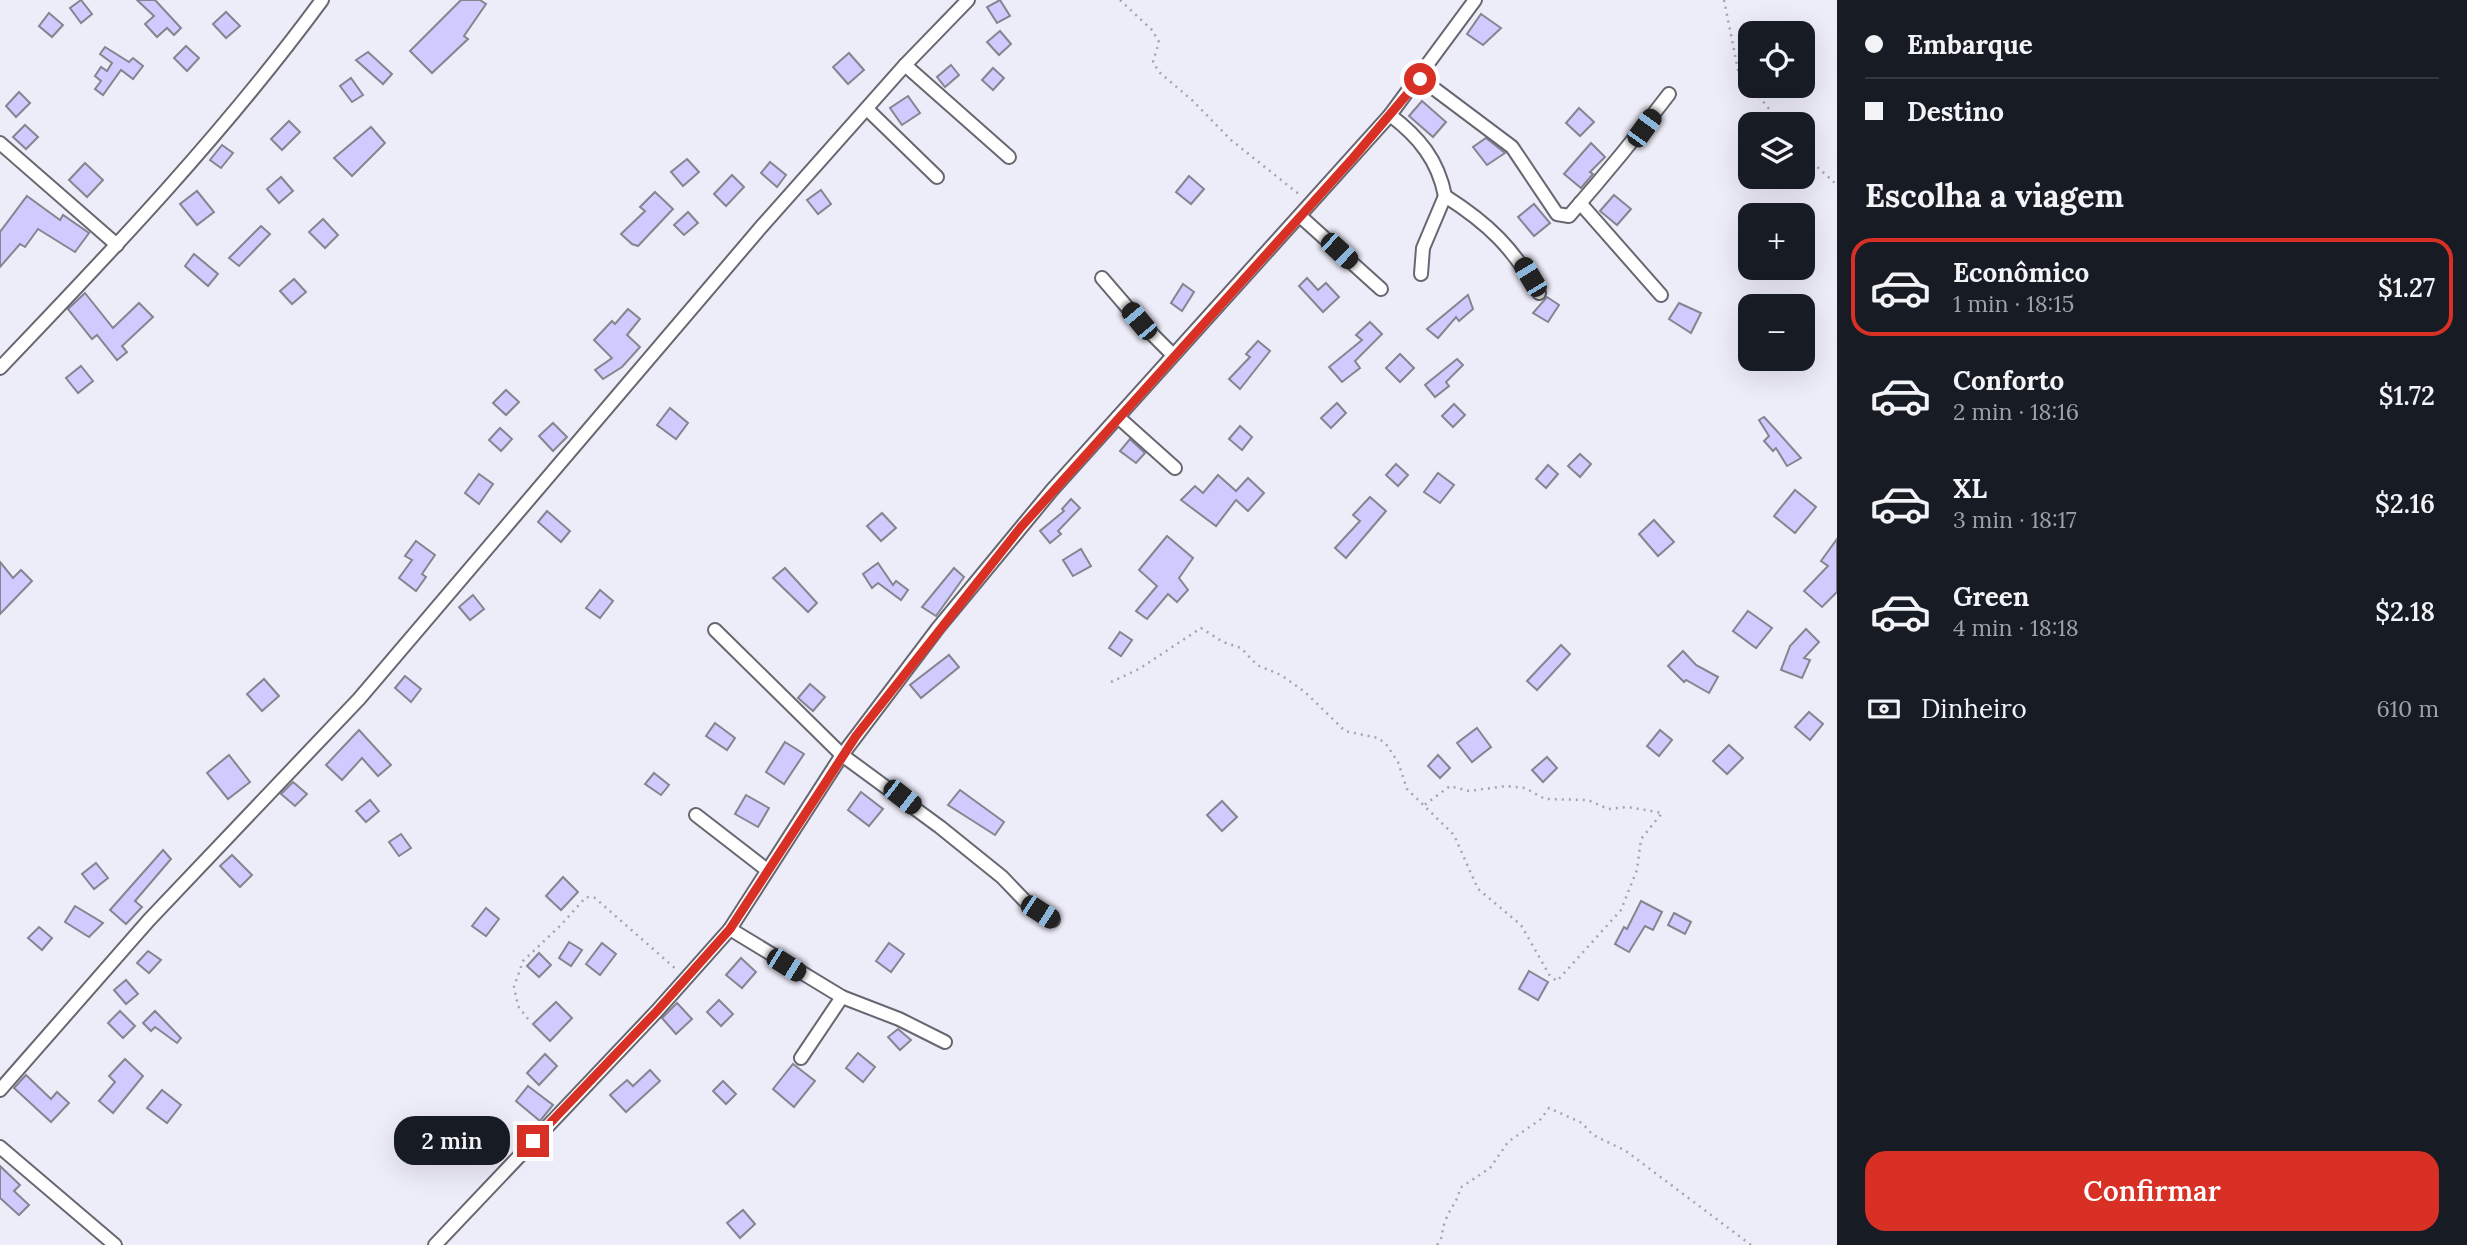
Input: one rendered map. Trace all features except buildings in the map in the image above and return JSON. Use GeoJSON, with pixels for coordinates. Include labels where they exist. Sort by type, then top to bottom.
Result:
{"type":"FeatureCollection","features":[{"type":"Feature","properties":{"kind":"street"},"geometry":{"type":"LineString","coordinates":[[0,368],[117,245],[226,124],[322,0]]}},
{"type":"Feature","properties":{"kind":"street"},"geometry":{"type":"LineString","coordinates":[[0,1090],[149,920],[359,699],[762,226],[905,65],[968,0]]}},
{"type":"Feature","properties":{"kind":"street"},"geometry":{"type":"LineString","coordinates":[[435,1245],[730,929],[842,755],[947,617],[1052,490],[1390,115],[1420,79],[1475,0]]}},
{"type":"Feature","properties":{"kind":"street"},"geometry":{"type":"LineString","coordinates":[[905,65],[1009,158]]}},
{"type":"Feature","properties":{"kind":"street"},"geometry":{"type":"LineString","coordinates":[[1420,79],[1512,147],[1557,214],[1569,216],[1634,141],[1669,94]]}},
{"type":"Feature","properties":{"kind":"street"},"geometry":{"type":"LineString","coordinates":[[867,109],[937,177]]}},
{"type":"Feature","properties":{"kind":"street"},"geometry":{"type":"LineString","coordinates":[[1390,115],[1412,131],[1434,161],[1445,196],[1490,227],[1521,261],[1539,293]]}},
{"type":"Feature","properties":{"kind":"street"},"geometry":{"type":"LineString","coordinates":[[0,143],[117,245]]}},
{"type":"Feature","properties":{"kind":"street"},"geometry":{"type":"LineString","coordinates":[[1421,274],[1423,248],[1445,196]]}},
{"type":"Feature","properties":{"kind":"street"},"geometry":{"type":"LineString","coordinates":[[1580,202],[1661,295]]}},
{"type":"Feature","properties":{"kind":"street"},"geometry":{"type":"LineString","coordinates":[[1300,216],[1381,289]]}},
{"type":"Feature","properties":{"kind":"street"},"geometry":{"type":"LineString","coordinates":[[1102,278],[1173,355]]}},
{"type":"Feature","properties":{"kind":"street"},"geometry":{"type":"LineString","coordinates":[[1118,416],[1175,468]]}},
{"type":"Feature","properties":{"kind":"street"},"geometry":{"type":"LineString","coordinates":[[715,630],[842,755],[940,827],[1002,877],[1025,901],[1053,920]]}},
{"type":"Feature","properties":{"kind":"street"},"geometry":{"type":"LineString","coordinates":[[696,815],[767,870]]}},
{"type":"Feature","properties":{"kind":"street"},"geometry":{"type":"LineString","coordinates":[[730,929],[842,997],[899,1019],[945,1042]]}},
{"type":"Feature","properties":{"kind":"street"},"geometry":{"type":"LineString","coordinates":[[801,1058],[842,997]]}},
{"type":"Feature","properties":{"kind":"street"},"geometry":{"type":"LineString","coordinates":[[0,1147],[115,1245]]}},
{"type":"Feature","properties":{"kind":"path"},"geometry":{"type":"LineString","coordinates":[[1120,0],[1152,30],[1159,42],[1153,62],[1158,72],[1193,101],[1231,140],[1311,204]]}},
{"type":"Feature","properties":{"kind":"path"},"geometry":{"type":"LineString","coordinates":[[1724,0],[1738,70],[1771,112]]}},
{"type":"Feature","properties":{"kind":"path"},"geometry":{"type":"LineString","coordinates":[[1815,165],[1837,186]]}},
{"type":"Feature","properties":{"kind":"path"},"geometry":{"type":"LineString","coordinates":[[1111,682],[1139,669],[1200,628],[1223,642],[1241,648],[1257,665],[1282,675],[1305,692],[1345,731],[1378,738],[1386,744],[1398,762],[1407,789],[1423,806],[1454,835],[1478,889],[1521,925],[1549,976],[1557,981],[1621,910],[1637,870],[1641,839],[1662,813],[1628,807],[1608,808],[1588,800],[1545,799],[1525,788],[1506,786],[1469,791],[1450,786],[1423,806]]}},
{"type":"Feature","properties":{"kind":"path"},"geometry":{"type":"LineString","coordinates":[[528,1019],[518,1006],[514,987],[523,961],[586,897],[595,898],[687,977]]}},
{"type":"Feature","properties":{"kind":"path"},"geometry":{"type":"LineString","coordinates":[[1437,1245],[1443,1238],[1444,1223],[1458,1200],[1460,1188],[1490,1168],[1508,1142],[1541,1119],[1549,1108],[1582,1123],[1593,1135],[1626,1151],[1751,1245]]}},
{"type":"Feature","properties":{"kind":"route"},"geometry":{"type":"LineString","coordinates":[[533,1141],[656,1012],[730,929],[842,755],[884,697],[1021,527],[1118,416],[1353,158],[1420,79]]}}]}
